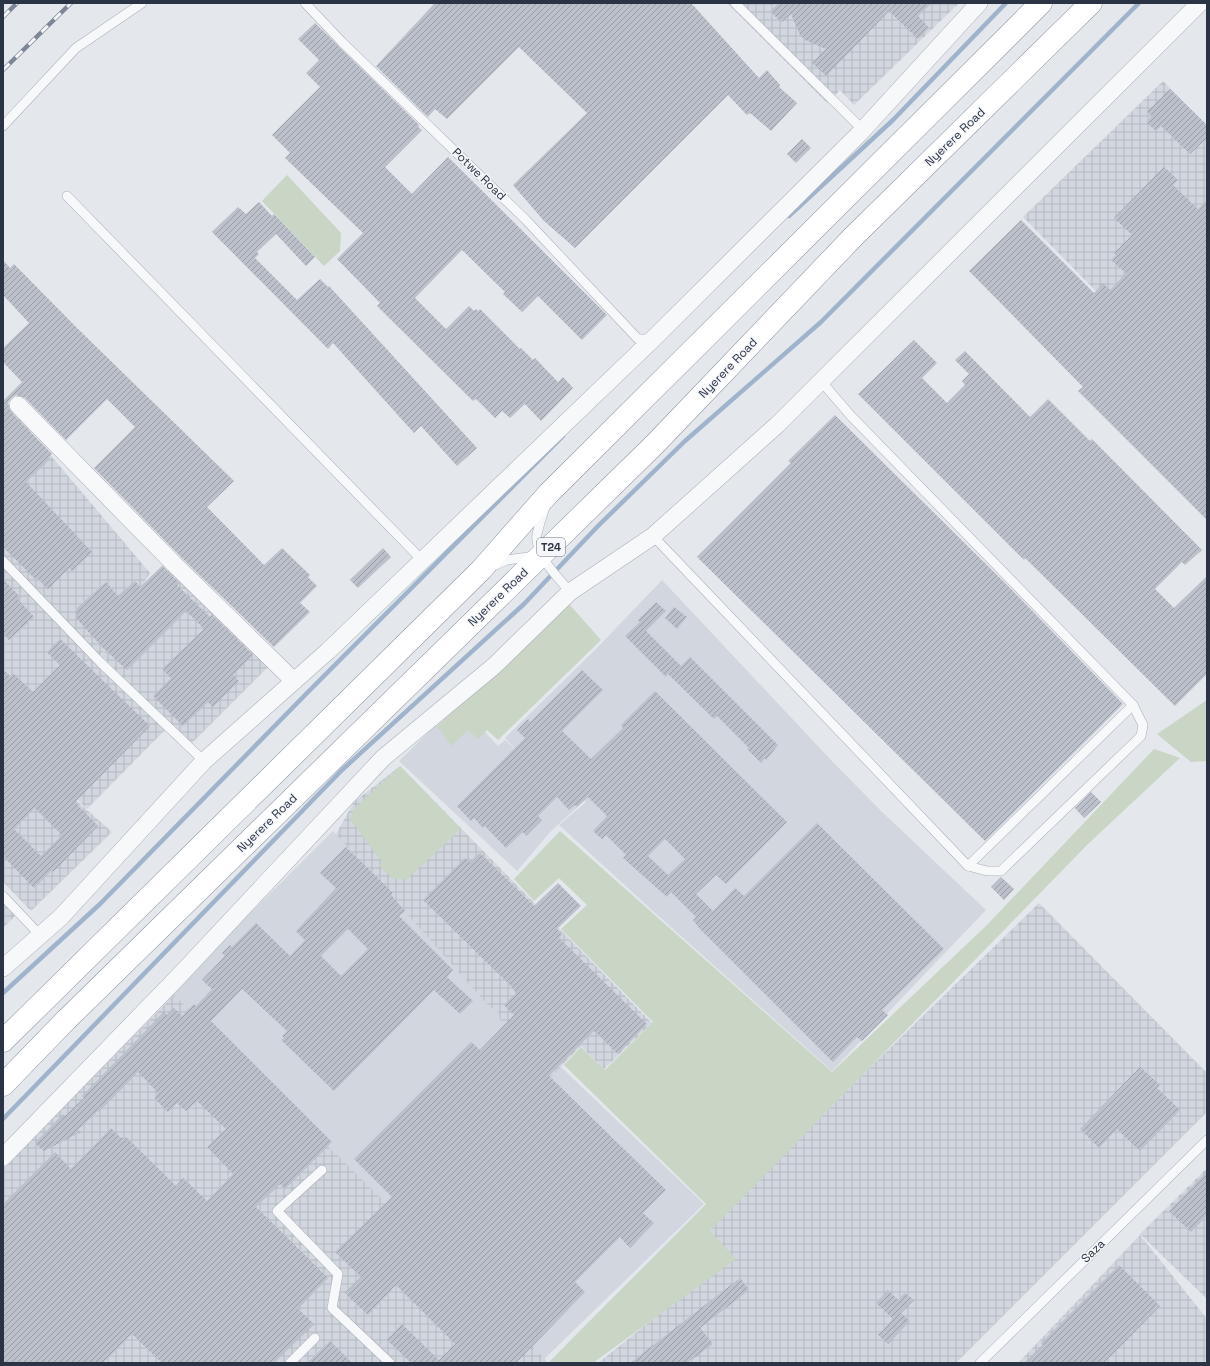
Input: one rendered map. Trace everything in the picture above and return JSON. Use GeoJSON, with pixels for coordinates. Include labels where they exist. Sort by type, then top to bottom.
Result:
{"type":"FeatureCollection","features":[{"type":"Feature","properties":{"kind":"highway"},"geometry":{"type":"LineString","coordinates":[[3,1041],[482,570],[548,494],[1041,3]]}},
{"type":"Feature","properties":{"kind":"highway","name":"Nyerere Road"},"geometry":{"type":"LineString","coordinates":[[3,1085],[71,1015],[655,444],[853,237],[1091,3]]}},
{"type":"Feature","properties":{"kind":"street"},"geometry":{"type":"LineString","coordinates":[[3,968],[61,917],[204,761],[328,651],[653,339],[863,130],[979,3]]}},
{"type":"Feature","properties":{"kind":"street"},"geometry":{"type":"LineString","coordinates":[[3,1157],[167,989],[383,758],[494,666],[570,592],[653,536],[777,425],[1200,3]]}},
{"type":"Feature","properties":{"kind":"street"},"geometry":{"type":"LineString","coordinates":[[18,406],[174,564],[294,681]]}},
{"type":"Feature","properties":{"kind":"lane"},"geometry":{"type":"LineString","coordinates":[[3,126],[76,48],[142,3]]}},
{"type":"Feature","properties":{"kind":"lane","name":"Potwe Road"},"geometry":{"type":"LineString","coordinates":[[305,3],[342,42],[526,220],[638,339],[653,339]]}},
{"type":"Feature","properties":{"kind":"lane"},"geometry":{"type":"LineString","coordinates":[[735,3],[863,130]]}},
{"type":"Feature","properties":{"kind":"lane"},"geometry":{"type":"LineString","coordinates":[[67,196],[422,560]]}},
{"type":"Feature","properties":{"kind":"lane"},"geometry":{"type":"LineString","coordinates":[[653,536],[968,866],[988,871],[1001,871],[1141,736],[1143,725],[1133,705],[851,416],[821,381]]}},
{"type":"Feature","properties":{"kind":"lane"},"geometry":{"type":"LineString","coordinates":[[548,494],[537,535],[542,556],[570,592]]}},
{"type":"Feature","properties":{"kind":"lane"},"geometry":{"type":"LineString","coordinates":[[482,570],[506,560],[542,556]]}},
{"type":"Feature","properties":{"kind":"lane"},"geometry":{"type":"LineString","coordinates":[[3,561],[101,663],[204,761]]}},
{"type":"Feature","properties":{"kind":"lane"},"geometry":{"type":"LineString","coordinates":[[968,866],[1133,705]]}},
{"type":"Feature","properties":{"kind":"lane"},"geometry":{"type":"LineString","coordinates":[[3,896],[40,935]]}},
{"type":"Feature","properties":{"kind":"lane","name":"Saza"},"geometry":{"type":"LineString","coordinates":[[980,1363],[1207,1140]]}},
{"type":"Feature","properties":{"kind":"lane"},"geometry":{"type":"LineString","coordinates":[[322,1170],[277,1211],[338,1274],[332,1308],[390,1363]]}},
{"type":"Feature","properties":{"kind":"lane"},"geometry":{"type":"LineString","coordinates":[[290,1363],[315,1338]]}},
{"type":"Feature","properties":{"kind":"shaded area"},"geometry":{"type":"Polygon","coordinates":[[[727,3],[959,3],[854,105],[840,90],[827,103],[727,3]]]}},
{"type":"Feature","properties":{"kind":"shaded area"},"geometry":{"type":"Polygon","coordinates":[[[1163,81],[1207,126],[1207,404],[1023,217],[1163,81]]]}},
{"type":"Feature","properties":{"kind":"shaded area"},"geometry":{"type":"Polygon","coordinates":[[[3,404],[9,406],[150,573],[142,586],[164,564],[270,665],[189,746],[101,655],[142,615],[99,656],[3,558],[3,404]]]}},
{"type":"Feature","properties":{"kind":"shaded area"},"geometry":{"type":"Polygon","coordinates":[[[3,565],[165,730],[87,809],[3,727],[3,565]]]}},
{"type":"Feature","properties":{"kind":"shaded area"},"geometry":{"type":"Polygon","coordinates":[[[662,580],[829,758],[881,811],[986,910],[832,1071],[559,825],[586,802],[574,790],[584,801],[550,832],[517,871],[399,761],[436,725],[450,734],[470,716],[498,746],[505,740],[527,761],[505,738],[594,651],[662,580]]]}},
{"type":"Feature","properties":{"kind":"shaded area"},"geometry":{"type":"Polygon","coordinates":[[[3,729],[68,793],[112,832],[31,911],[3,882],[3,729]]]}},
{"type":"Feature","properties":{"kind":"shaded area"},"geometry":{"type":"Polygon","coordinates":[[[400,766],[652,1023],[604,1069],[581,1046],[551,1077],[503,1028],[498,1012],[488,1005],[336,834],[354,802],[400,766]]]}},
{"type":"Feature","properties":{"kind":"shaded area"},"geometry":{"type":"Polygon","coordinates":[[[333,831],[513,1021],[704,1204],[540,1363],[213,1045],[166,997],[333,831]]]}},
{"type":"Feature","properties":{"kind":"shaded area"},"geometry":{"type":"Polygon","coordinates":[[[3,901],[16,915],[3,928],[3,901]]]}},
{"type":"Feature","properties":{"kind":"shaded area"},"geometry":{"type":"Polygon","coordinates":[[[1039,903],[1207,1073],[1207,1112],[956,1363],[598,1363],[732,1256],[706,1227],[1039,903]]]}},
{"type":"Feature","properties":{"kind":"shaded area"},"geometry":{"type":"Polygon","coordinates":[[[174,995],[547,1361],[545,1363],[3,1363],[3,1168],[174,995]]]}},
{"type":"Feature","properties":{"kind":"shaded area"},"geometry":{"type":"Polygon","coordinates":[[[1207,1168],[1207,1299],[1140,1234],[1207,1168]]]}},
{"type":"Feature","properties":{"kind":"shaded area"},"geometry":{"type":"Polygon","coordinates":[[[1140,1235],[1207,1319],[1207,1363],[1018,1363],[1140,1235]]]}},
{"type":"Feature","properties":{"kind":"green space"},"geometry":{"type":"Polygon","coordinates":[[[287,175],[341,233],[340,251],[324,266],[262,201],[287,175]]]}},
{"type":"Feature","properties":{"kind":"green space"},"geometry":{"type":"Polygon","coordinates":[[[569,604],[601,640],[498,740],[487,730],[478,739],[468,730],[451,746],[437,726],[569,604]]]}},
{"type":"Feature","properties":{"kind":"green space"},"geometry":{"type":"Polygon","coordinates":[[[1207,700],[1207,761],[1191,762],[1157,734],[1207,700]]]}},
{"type":"Feature","properties":{"kind":"green space"},"geometry":{"type":"Polygon","coordinates":[[[1154,749],[1180,758],[1087,845],[710,1231],[736,1259],[593,1363],[548,1363],[706,1204],[564,1065],[581,1047],[605,1070],[653,1022],[561,929],[587,905],[559,878],[534,901],[514,879],[560,831],[832,1072],[987,925],[1154,749]]]}},
{"type":"Feature","properties":{"kind":"green space"},"geometry":{"type":"Polygon","coordinates":[[[400,766],[461,829],[406,880],[392,878],[379,866],[382,862],[350,819],[353,810],[400,766]]]}},
{"type":"Feature","properties":{"kind":"building"},"geometry":{"type":"Polygon","coordinates":[[[435,3],[691,3],[759,78],[767,70],[780,85],[779,87],[797,103],[771,131],[750,113],[747,115],[728,95],[575,248],[544,221],[513,185],[587,113],[519,47],[447,119],[435,109],[428,117],[376,66],[435,3]]]}},
{"type":"Feature","properties":{"kind":"building"},"geometry":{"type":"Polygon","coordinates":[[[779,3],[932,3],[918,16],[929,28],[918,39],[889,11],[826,76],[812,63],[826,49],[805,40],[800,35],[791,14],[782,22],[780,21],[770,11],[779,3]]]}},
{"type":"Feature","properties":{"kind":"building"},"geometry":{"type":"Polygon","coordinates":[[[315,23],[419,125],[418,127],[422,130],[385,167],[412,194],[448,157],[607,315],[582,340],[538,296],[522,312],[503,294],[505,292],[462,250],[415,298],[446,329],[469,306],[474,311],[476,309],[478,311],[480,309],[520,349],[521,348],[533,360],[535,358],[558,382],[563,377],[573,388],[541,421],[525,404],[510,418],[502,411],[495,418],[476,399],[473,401],[377,306],[380,303],[337,259],[363,233],[285,158],[290,153],[272,135],[320,87],[306,73],[319,60],[298,39],[315,23]]]}},
{"type":"Feature","properties":{"kind":"building"},"geometry":{"type":"Polygon","coordinates":[[[1170,89],[1207,125],[1207,138],[1190,154],[1161,126],[1156,131],[1146,122],[1152,116],[1147,112],[1170,89]]]}},
{"type":"Feature","properties":{"kind":"building"},"geometry":{"type":"Polygon","coordinates":[[[802,139],[811,148],[796,163],[787,154],[802,139]]]}},
{"type":"Feature","properties":{"kind":"building"},"geometry":{"type":"Polygon","coordinates":[[[1164,167],[1178,180],[1173,185],[1198,209],[1207,200],[1207,520],[1078,391],[1083,387],[969,271],[1021,220],[1094,293],[1103,283],[1110,290],[1126,273],[1111,260],[1116,255],[1114,253],[1132,235],[1114,218],[1164,167]]]}},
{"type":"Feature","properties":{"kind":"building"},"geometry":{"type":"Polygon","coordinates":[[[259,202],[272,216],[274,214],[315,257],[306,266],[276,234],[257,252],[259,254],[255,258],[297,300],[320,279],[328,287],[329,286],[477,448],[457,466],[421,426],[414,433],[333,343],[328,349],[212,232],[238,207],[246,214],[259,202]]]}},
{"type":"Feature","properties":{"kind":"building"},"geometry":{"type":"Polygon","coordinates":[[[3,260],[10,268],[14,264],[76,327],[234,481],[207,507],[264,565],[282,548],[310,575],[308,577],[317,586],[300,603],[310,612],[274,647],[181,557],[94,468],[135,427],[107,399],[66,440],[25,398],[16,395],[11,398],[8,403],[11,412],[52,454],[49,457],[50,459],[26,482],[92,552],[72,571],[69,568],[48,589],[36,577],[35,579],[3,547],[3,401],[22,382],[3,362],[3,348],[29,323],[3,295],[3,260]]]}},
{"type":"Feature","properties":{"kind":"building"},"geometry":{"type":"Polygon","coordinates":[[[914,340],[937,363],[922,378],[947,403],[965,385],[962,381],[969,374],[955,360],[965,351],[1030,417],[1048,399],[1090,441],[1092,439],[1202,550],[1185,565],[1182,562],[1155,589],[1174,608],[1207,576],[1207,674],[1175,706],[1025,558],[1024,560],[858,394],[914,340]]]}},
{"type":"Feature","properties":{"kind":"building"},"geometry":{"type":"Polygon","coordinates":[[[835,415],[1004,582],[1123,704],[985,841],[697,557],[791,463],[788,461],[835,415]]]}},
{"type":"Feature","properties":{"kind":"building"},"geometry":{"type":"Polygon","coordinates":[[[383,548],[391,557],[358,588],[350,580],[383,548]]]}},
{"type":"Feature","properties":{"kind":"building"},"geometry":{"type":"Polygon","coordinates":[[[162,566],[179,583],[177,585],[210,617],[212,615],[253,655],[233,675],[239,681],[213,707],[208,702],[183,726],[153,696],[171,678],[162,669],[204,629],[186,611],[127,670],[103,648],[76,618],[77,608],[106,582],[118,596],[135,581],[140,587],[162,566]]]}},
{"type":"Feature","properties":{"kind":"building"},"geometry":{"type":"Polygon","coordinates":[[[3,579],[20,597],[18,599],[34,617],[9,640],[3,634],[3,579]]]}},
{"type":"Feature","properties":{"kind":"building"},"geometry":{"type":"Polygon","coordinates":[[[656,602],[666,611],[646,631],[681,666],[690,657],[778,745],[766,760],[765,758],[761,763],[747,749],[749,748],[717,716],[714,719],[668,674],[666,677],[625,636],[640,622],[638,620],[656,602]]]}},
{"type":"Feature","properties":{"kind":"building"},"geometry":{"type":"Polygon","coordinates":[[[674,607],[687,617],[677,629],[665,618],[674,607]]]}},
{"type":"Feature","properties":{"kind":"building"},"geometry":{"type":"Polygon","coordinates":[[[60,639],[150,726],[75,802],[98,826],[53,872],[52,870],[34,888],[3,856],[3,669],[10,676],[13,673],[33,692],[60,665],[47,652],[60,639]],[[35,808],[14,829],[41,856],[62,835],[35,808]]]}},
{"type":"Feature","properties":{"kind":"building"},"geometry":{"type":"Polygon","coordinates":[[[582,670],[603,690],[562,731],[591,759],[623,728],[621,725],[655,691],[787,822],[726,884],[716,875],[696,894],[713,911],[735,888],[744,896],[817,823],[944,949],[882,1010],[888,1015],[862,1041],[857,1037],[833,1062],[699,928],[693,920],[696,917],[671,892],[667,897],[623,858],[626,855],[606,835],[602,839],[593,831],[607,816],[588,797],[577,807],[575,805],[569,810],[557,797],[538,816],[542,820],[526,836],[523,832],[506,848],[485,826],[483,828],[474,818],[471,821],[457,806],[525,738],[517,730],[528,719],[530,722],[582,670]],[[665,839],[648,856],[668,875],[685,859],[665,839]]]}},
{"type":"Feature","properties":{"kind":"building"},"geometry":{"type":"Polygon","coordinates":[[[1091,792],[1101,802],[1084,818],[1075,808],[1091,792]]]}},
{"type":"Feature","properties":{"kind":"building"},"geometry":{"type":"Polygon","coordinates":[[[346,847],[393,893],[391,895],[405,911],[399,916],[453,970],[447,977],[473,1001],[460,1014],[434,990],[334,1091],[281,1040],[284,1038],[282,1036],[287,1031],[242,989],[211,1021],[332,1142],[285,1189],[280,1184],[256,1207],[328,1278],[298,1309],[314,1324],[274,1363],[162,1363],[132,1334],[103,1363],[3,1363],[3,1204],[55,1152],[71,1169],[111,1128],[121,1138],[126,1137],[176,1186],[183,1178],[207,1201],[233,1174],[207,1147],[226,1129],[197,1101],[186,1111],[177,1103],[168,1112],[155,1099],[158,1093],[138,1072],[99,1112],[98,1111],[78,1130],[81,1132],[44,1151],[35,1143],[63,1114],[65,1116],[84,1098],[82,1096],[164,1012],[167,1015],[174,1008],[182,1016],[194,1004],[196,1006],[212,989],[202,980],[225,956],[222,953],[230,945],[232,947],[256,923],[290,956],[305,940],[296,931],[336,888],[320,873],[346,847]],[[348,929],[321,956],[341,976],[368,949],[348,929]]]}},
{"type":"Feature","properties":{"kind":"building"},"geometry":{"type":"Polygon","coordinates":[[[480,853],[534,906],[558,883],[581,906],[557,929],[562,935],[559,938],[647,1024],[618,1054],[594,1031],[549,1076],[666,1190],[643,1213],[654,1223],[630,1248],[620,1237],[575,1282],[585,1292],[516,1363],[411,1363],[387,1340],[402,1324],[439,1360],[455,1344],[396,1285],[368,1315],[345,1293],[361,1277],[335,1252],[392,1197],[354,1159],[471,1042],[480,1050],[514,1015],[504,1005],[516,993],[511,986],[423,900],[465,858],[470,862],[480,853]]]}},
{"type":"Feature","properties":{"kind":"building"},"geometry":{"type":"Polygon","coordinates":[[[1001,877],[1014,889],[1004,900],[991,887],[1001,877]]]}},
{"type":"Feature","properties":{"kind":"building"},"geometry":{"type":"Polygon","coordinates":[[[1140,1067],[1160,1085],[1157,1088],[1180,1110],[1140,1151],[1117,1129],[1099,1148],[1080,1129],[1140,1067]]]}},
{"type":"Feature","properties":{"kind":"building"},"geometry":{"type":"Polygon","coordinates":[[[1207,1171],[1207,1216],[1191,1232],[1169,1211],[1207,1171]]]}},
{"type":"Feature","properties":{"kind":"building"},"geometry":{"type":"Polygon","coordinates":[[[1119,1265],[1160,1306],[1104,1363],[1025,1363],[1043,1345],[1041,1343],[1119,1265]]]}},
{"type":"Feature","properties":{"kind":"building"},"geometry":{"type":"Polygon","coordinates":[[[740,1278],[749,1290],[700,1328],[713,1344],[687,1363],[630,1363],[740,1278]]]}},
{"type":"Feature","properties":{"kind":"building"},"geometry":{"type":"Polygon","coordinates":[[[888,1290],[898,1300],[905,1293],[914,1300],[901,1313],[910,1321],[888,1344],[878,1335],[893,1319],[876,1303],[888,1290]]]}},
{"type":"Feature","properties":{"kind":"building"},"geometry":{"type":"Polygon","coordinates":[[[330,1341],[352,1363],[307,1363],[330,1341]]]}},
{"type":"Feature","properties":{"kind":"waterway"},"geometry":{"type":"LineString","coordinates":[[789,216],[893,120],[1006,3]]}},
{"type":"Feature","properties":{"kind":"waterway"},"geometry":{"type":"LineString","coordinates":[[3,1119],[342,770],[524,604],[598,526],[685,441],[821,322],[1139,3]]}},
{"type":"Feature","properties":{"kind":"waterway"},"geometry":{"type":"LineString","coordinates":[[3,993],[100,904],[310,690],[563,436]]}},
{"type":"Feature","properties":{"kind":"railway"},"geometry":{"type":"LineString","coordinates":[[3,17],[17,3]]}},
{"type":"Feature","properties":{"kind":"railway"},"geometry":{"type":"LineString","coordinates":[[3,70],[71,3]]}}]}
